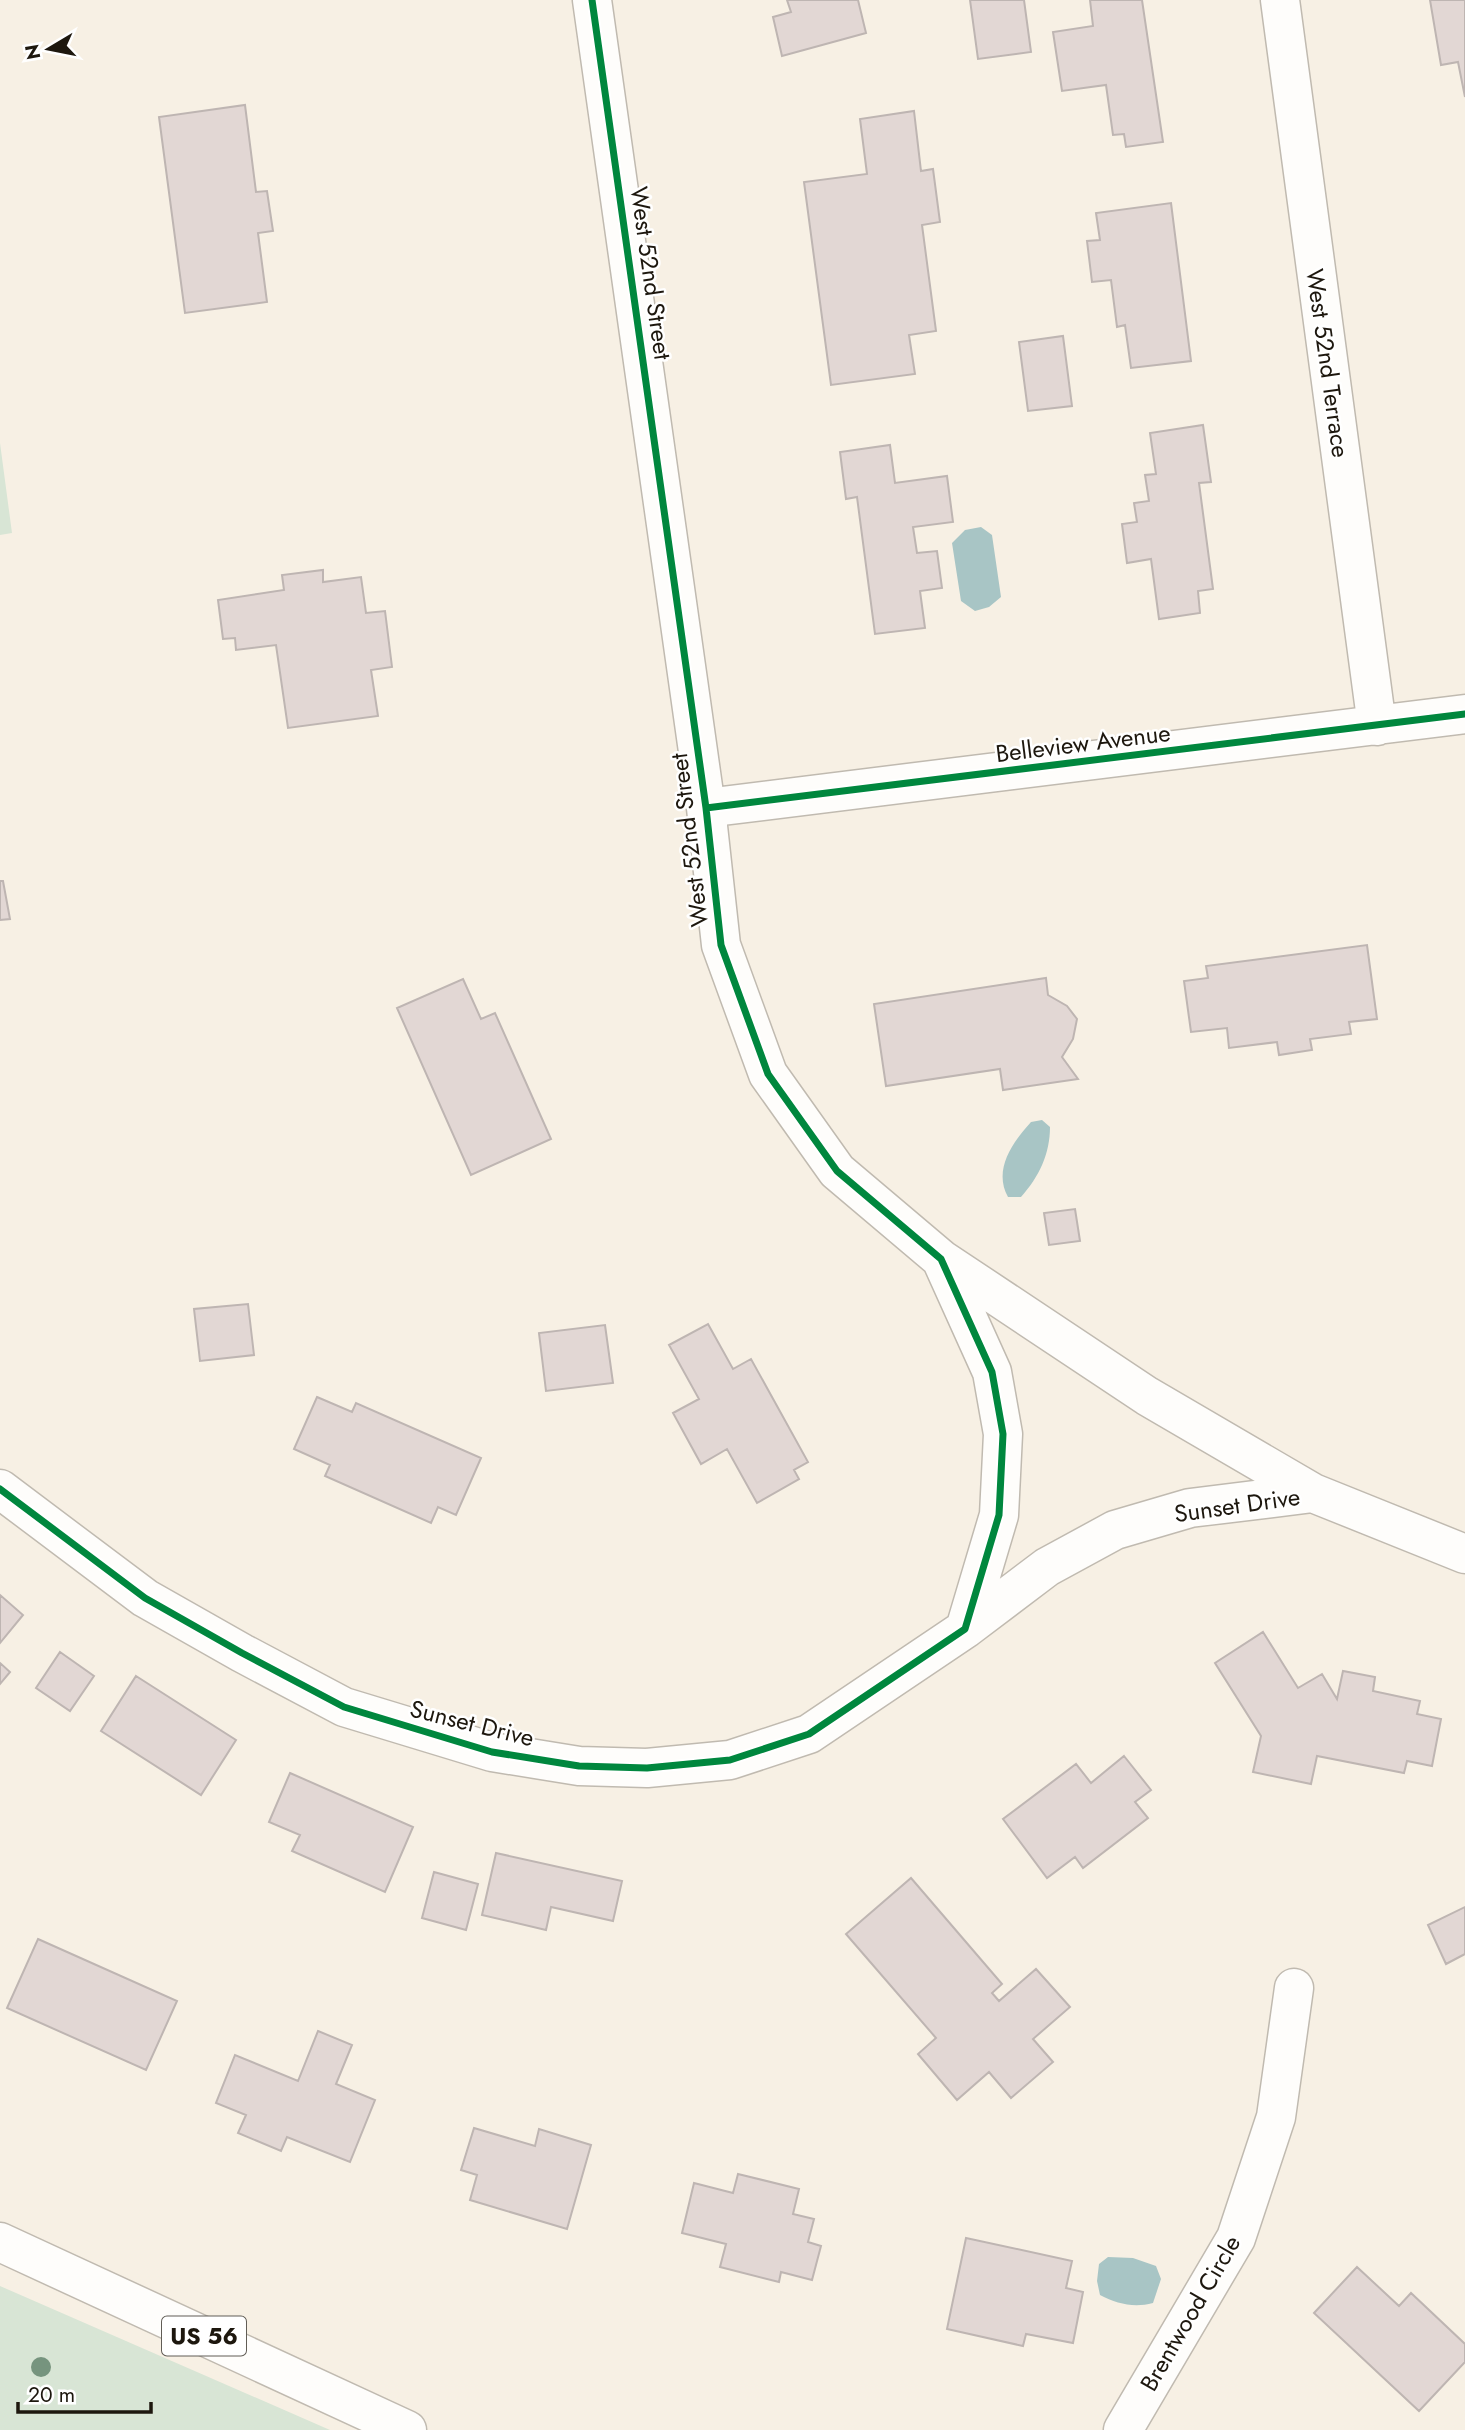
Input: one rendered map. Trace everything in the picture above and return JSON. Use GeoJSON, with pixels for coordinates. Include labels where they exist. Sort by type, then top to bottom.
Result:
{"type":"FeatureCollection","features":[{"type":"Feature","properties":{"kind":"main road","name":"West 52nd Street"},"geometry":{"type":"LineString","coordinates":[[593,0],[706,808],[721,945],[768,1074],[837,1171],[941,1259],[992,1372],[1003,1434],[999,1515],[965,1629]]}},
{"type":"Feature","properties":{"kind":"main road","name":"West 52nd Terrace"},"geometry":{"type":"LineString","coordinates":[[1280,0],[1377,726]]}},
{"type":"Feature","properties":{"kind":"main road","name":"Belleview Avenue"},"geometry":{"type":"LineString","coordinates":[[706,808],[1465,714]]}},
{"type":"Feature","properties":{"kind":"main road","name":"Sunset Drive"},"geometry":{"type":"LineString","coordinates":[[941,1259],[1147,1396],[1313,1493],[1465,1553]]}},
{"type":"Feature","properties":{"kind":"main road","name":"Sunset Drive"},"geometry":{"type":"LineString","coordinates":[[0,1489],[145,1598],[344,1707],[492,1752],[579,1766],[647,1769],[730,1760],[809,1734],[965,1629],[1047,1567],[1115,1530],[1190,1507],[1313,1493]]}},
{"type":"Feature","properties":{"kind":"main road","name":"Brentwood Circle"},"geometry":{"type":"LineString","coordinates":[[1123,2430],[1236,2238],[1276,2117],[1294,1988]]}},
{"type":"Feature","properties":{"kind":"main road","name":"US 56"},"geometry":{"type":"LineString","coordinates":[[0,2242],[407,2430]]}},
{"type":"Feature","properties":{"kind":"green space"},"geometry":{"type":"Polygon","coordinates":[[[0,443],[12,533],[0,535],[0,443]]]}},
{"type":"Feature","properties":{"kind":"green space"},"geometry":{"type":"Polygon","coordinates":[[[0,2286],[330,2430],[0,2430],[0,2286]]]}},
{"type":"Feature","properties":{"kind":"water"},"geometry":{"type":"Polygon","coordinates":[[[981,527],[992,535],[1001,597],[989,607],[975,611],[961,601],[952,543],[965,530],[981,527]]]}},
{"type":"Feature","properties":{"kind":"water"},"geometry":{"type":"Polygon","coordinates":[[[1042,1120],[1050,1127],[1048,1147],[1042,1165],[1021,1197],[1008,1197],[1003,1177],[1007,1157],[1031,1122],[1042,1120]]]}},
{"type":"Feature","properties":{"kind":"water"},"geometry":{"type":"Polygon","coordinates":[[[1108,2257],[1133,2258],[1156,2266],[1161,2279],[1153,2303],[1126,2304],[1100,2295],[1097,2281],[1099,2264],[1108,2257]]]}},
{"type":"Feature","properties":{"kind":"building"},"geometry":{"type":"Polygon","coordinates":[[[787,0],[858,0],[866,33],[782,56],[773,17],[791,12],[787,0]]]}},
{"type":"Feature","properties":{"kind":"building"},"geometry":{"type":"Polygon","coordinates":[[[970,0],[1024,0],[1031,52],[978,59],[970,0]]]}},
{"type":"Feature","properties":{"kind":"building"},"geometry":{"type":"Polygon","coordinates":[[[1090,0],[1142,0],[1163,142],[1126,147],[1124,134],[1113,135],[1106,85],[1062,91],[1053,32],[1093,26],[1090,0]]]}},
{"type":"Feature","properties":{"kind":"building"},"geometry":{"type":"Polygon","coordinates":[[[1430,0],[1465,0],[1465,97],[1458,62],[1441,65],[1430,0]]]}},
{"type":"Feature","properties":{"kind":"building"},"geometry":{"type":"Polygon","coordinates":[[[245,105],[256,192],[267,191],[273,231],[258,233],[267,302],[185,313],[159,117],[245,105]]]}},
{"type":"Feature","properties":{"kind":"building"},"geometry":{"type":"Polygon","coordinates":[[[914,111],[921,171],[933,169],[940,222],[922,225],[936,331],[909,335],[915,374],[831,385],[804,182],[867,174],[860,119],[914,111]]]}},
{"type":"Feature","properties":{"kind":"building"},"geometry":{"type":"Polygon","coordinates":[[[1171,203],[1191,361],[1131,368],[1125,325],[1117,327],[1111,280],[1092,282],[1087,241],[1100,240],[1096,213],[1171,203]]]}},
{"type":"Feature","properties":{"kind":"building"},"geometry":{"type":"Polygon","coordinates":[[[1063,336],[1072,406],[1028,411],[1019,342],[1063,336]]]}},
{"type":"Feature","properties":{"kind":"building"},"geometry":{"type":"Polygon","coordinates":[[[1203,425],[1211,482],[1199,483],[1213,589],[1198,591],[1200,613],[1159,619],[1151,559],[1127,563],[1122,524],[1137,522],[1134,503],[1149,501],[1145,475],[1156,474],[1150,433],[1203,425]]]}},
{"type":"Feature","properties":{"kind":"building"},"geometry":{"type":"Polygon","coordinates":[[[890,445],[895,483],[947,476],[953,522],[913,527],[917,553],[937,551],[942,588],[920,591],[925,628],[875,634],[857,497],[846,499],[840,452],[890,445]]]}},
{"type":"Feature","properties":{"kind":"building"},"geometry":{"type":"Polygon","coordinates":[[[323,570],[323,582],[361,577],[366,613],[385,611],[392,667],[371,670],[378,716],[288,728],[276,645],[236,650],[235,638],[223,639],[218,600],[284,590],[282,575],[323,570]]]}},
{"type":"Feature","properties":{"kind":"building"},"geometry":{"type":"Polygon","coordinates":[[[0,881],[3,881],[10,919],[0,920],[0,881]]]}},
{"type":"Feature","properties":{"kind":"building"},"geometry":{"type":"Polygon","coordinates":[[[1367,945],[1377,1019],[1349,1022],[1351,1034],[1310,1039],[1312,1050],[1279,1055],[1277,1042],[1229,1048],[1227,1028],[1191,1032],[1184,981],[1208,978],[1206,966],[1367,945]]]}},
{"type":"Feature","properties":{"kind":"building"},"geometry":{"type":"Polygon","coordinates":[[[1046,978],[1048,995],[1067,1006],[1077,1019],[1073,1039],[1062,1057],[1078,1079],[1003,1090],[1000,1069],[886,1086],[874,1004],[1046,978]]]}},
{"type":"Feature","properties":{"kind":"building"},"geometry":{"type":"Polygon","coordinates":[[[463,979],[481,1019],[495,1013],[551,1139],[471,1175],[397,1008],[463,979]]]}},
{"type":"Feature","properties":{"kind":"building"},"geometry":{"type":"Polygon","coordinates":[[[1075,1209],[1080,1241],[1049,1245],[1044,1213],[1075,1209]]]}},
{"type":"Feature","properties":{"kind":"building"},"geometry":{"type":"Polygon","coordinates":[[[248,1304],[254,1355],[200,1361],[194,1309],[248,1304]]]}},
{"type":"Feature","properties":{"kind":"building"},"geometry":{"type":"Polygon","coordinates":[[[708,1324],[733,1369],[751,1359],[808,1462],[794,1470],[799,1479],[757,1503],[727,1449],[701,1464],[673,1413],[699,1399],[669,1345],[708,1324]]]}},
{"type":"Feature","properties":{"kind":"building"},"geometry":{"type":"Polygon","coordinates":[[[605,1325],[613,1383],[546,1391],[539,1333],[605,1325]]]}},
{"type":"Feature","properties":{"kind":"building"},"geometry":{"type":"Polygon","coordinates":[[[317,1397],[352,1412],[356,1403],[481,1458],[456,1515],[438,1507],[431,1523],[325,1476],[330,1465],[294,1449],[317,1397]]]}},
{"type":"Feature","properties":{"kind":"building"},"geometry":{"type":"Polygon","coordinates":[[[0,1595],[23,1615],[0,1643],[0,1595]]]}},
{"type":"Feature","properties":{"kind":"building"},"geometry":{"type":"Polygon","coordinates":[[[1263,1632],[1298,1688],[1322,1674],[1337,1699],[1343,1671],[1375,1677],[1373,1691],[1420,1701],[1417,1714],[1441,1719],[1432,1766],[1407,1761],[1404,1773],[1317,1756],[1311,1784],[1253,1772],[1261,1736],[1215,1663],[1263,1632]]]}},
{"type":"Feature","properties":{"kind":"building"},"geometry":{"type":"Polygon","coordinates":[[[60,1652],[94,1676],[70,1711],[36,1688],[60,1652]]]}},
{"type":"Feature","properties":{"kind":"building"},"geometry":{"type":"Polygon","coordinates":[[[0,1663],[10,1672],[0,1684],[0,1663]]]}},
{"type":"Feature","properties":{"kind":"building"},"geometry":{"type":"Polygon","coordinates":[[[136,1676],[236,1740],[201,1795],[101,1731],[136,1676]]]}},
{"type":"Feature","properties":{"kind":"building"},"geometry":{"type":"Polygon","coordinates":[[[1124,1756],[1151,1790],[1135,1802],[1148,1818],[1083,1868],[1075,1857],[1047,1878],[1003,1819],[1076,1764],[1091,1783],[1124,1756]]]}},
{"type":"Feature","properties":{"kind":"building"},"geometry":{"type":"Polygon","coordinates":[[[290,1773],[413,1827],[385,1892],[292,1851],[300,1835],[269,1822],[290,1773]]]}},
{"type":"Feature","properties":{"kind":"building"},"geometry":{"type":"Polygon","coordinates":[[[496,1853],[622,1881],[613,1921],[551,1907],[546,1930],[482,1915],[496,1853]]]}},
{"type":"Feature","properties":{"kind":"building"},"geometry":{"type":"Polygon","coordinates":[[[434,1872],[478,1884],[466,1930],[422,1918],[434,1872]]]}},
{"type":"Feature","properties":{"kind":"building"},"geometry":{"type":"Polygon","coordinates":[[[911,1878],[1002,1984],[992,1993],[999,2001],[1036,1969],[1070,2007],[1033,2039],[1053,2062],[1011,2098],[989,2072],[957,2100],[918,2054],[936,2038],[846,1934],[911,1878]]]}},
{"type":"Feature","properties":{"kind":"building"},"geometry":{"type":"Polygon","coordinates":[[[1465,1907],[1465,1954],[1446,1964],[1428,1925],[1465,1907]]]}},
{"type":"Feature","properties":{"kind":"building"},"geometry":{"type":"Polygon","coordinates":[[[38,1939],[177,2001],[146,2070],[7,2008],[38,1939]]]}},
{"type":"Feature","properties":{"kind":"building"},"geometry":{"type":"Polygon","coordinates":[[[318,2031],[352,2045],[336,2084],[375,2100],[350,2162],[287,2137],[281,2151],[238,2133],[246,2115],[216,2103],[235,2055],[298,2081],[318,2031]]]}},
{"type":"Feature","properties":{"kind":"building"},"geometry":{"type":"Polygon","coordinates":[[[474,2128],[535,2146],[539,2129],[591,2145],[567,2229],[470,2200],[477,2175],[461,2170],[474,2128]]]}},
{"type":"Feature","properties":{"kind":"building"},"geometry":{"type":"Polygon","coordinates":[[[738,2174],[799,2189],[793,2214],[814,2219],[808,2242],[821,2246],[812,2280],[781,2272],[779,2282],[720,2267],[726,2244],[682,2233],[694,2183],[733,2193],[738,2174]]]}},
{"type":"Feature","properties":{"kind":"building"},"geometry":{"type":"Polygon","coordinates":[[[966,2238],[1072,2261],[1066,2288],[1083,2292],[1073,2343],[1026,2334],[1023,2346],[947,2329],[966,2238]]]}},
{"type":"Feature","properties":{"kind":"building"},"geometry":{"type":"Polygon","coordinates":[[[1357,2267],[1399,2306],[1411,2293],[1465,2344],[1465,2362],[1419,2411],[1314,2313],[1357,2267]]]}},
{"type":"Feature","properties":{"kind":"cycle path"},"geometry":{"type":"LineString","coordinates":[[0,1489],[145,1598],[344,1707],[492,1752],[579,1766],[647,1768],[730,1760],[809,1734],[965,1629],[999,1515],[1003,1434],[992,1372],[941,1259],[837,1171],[768,1074],[721,945],[706,808],[592,0]]}},
{"type":"Feature","properties":{"kind":"cycle path"},"geometry":{"type":"LineString","coordinates":[[706,808],[1465,714]]}}]}
